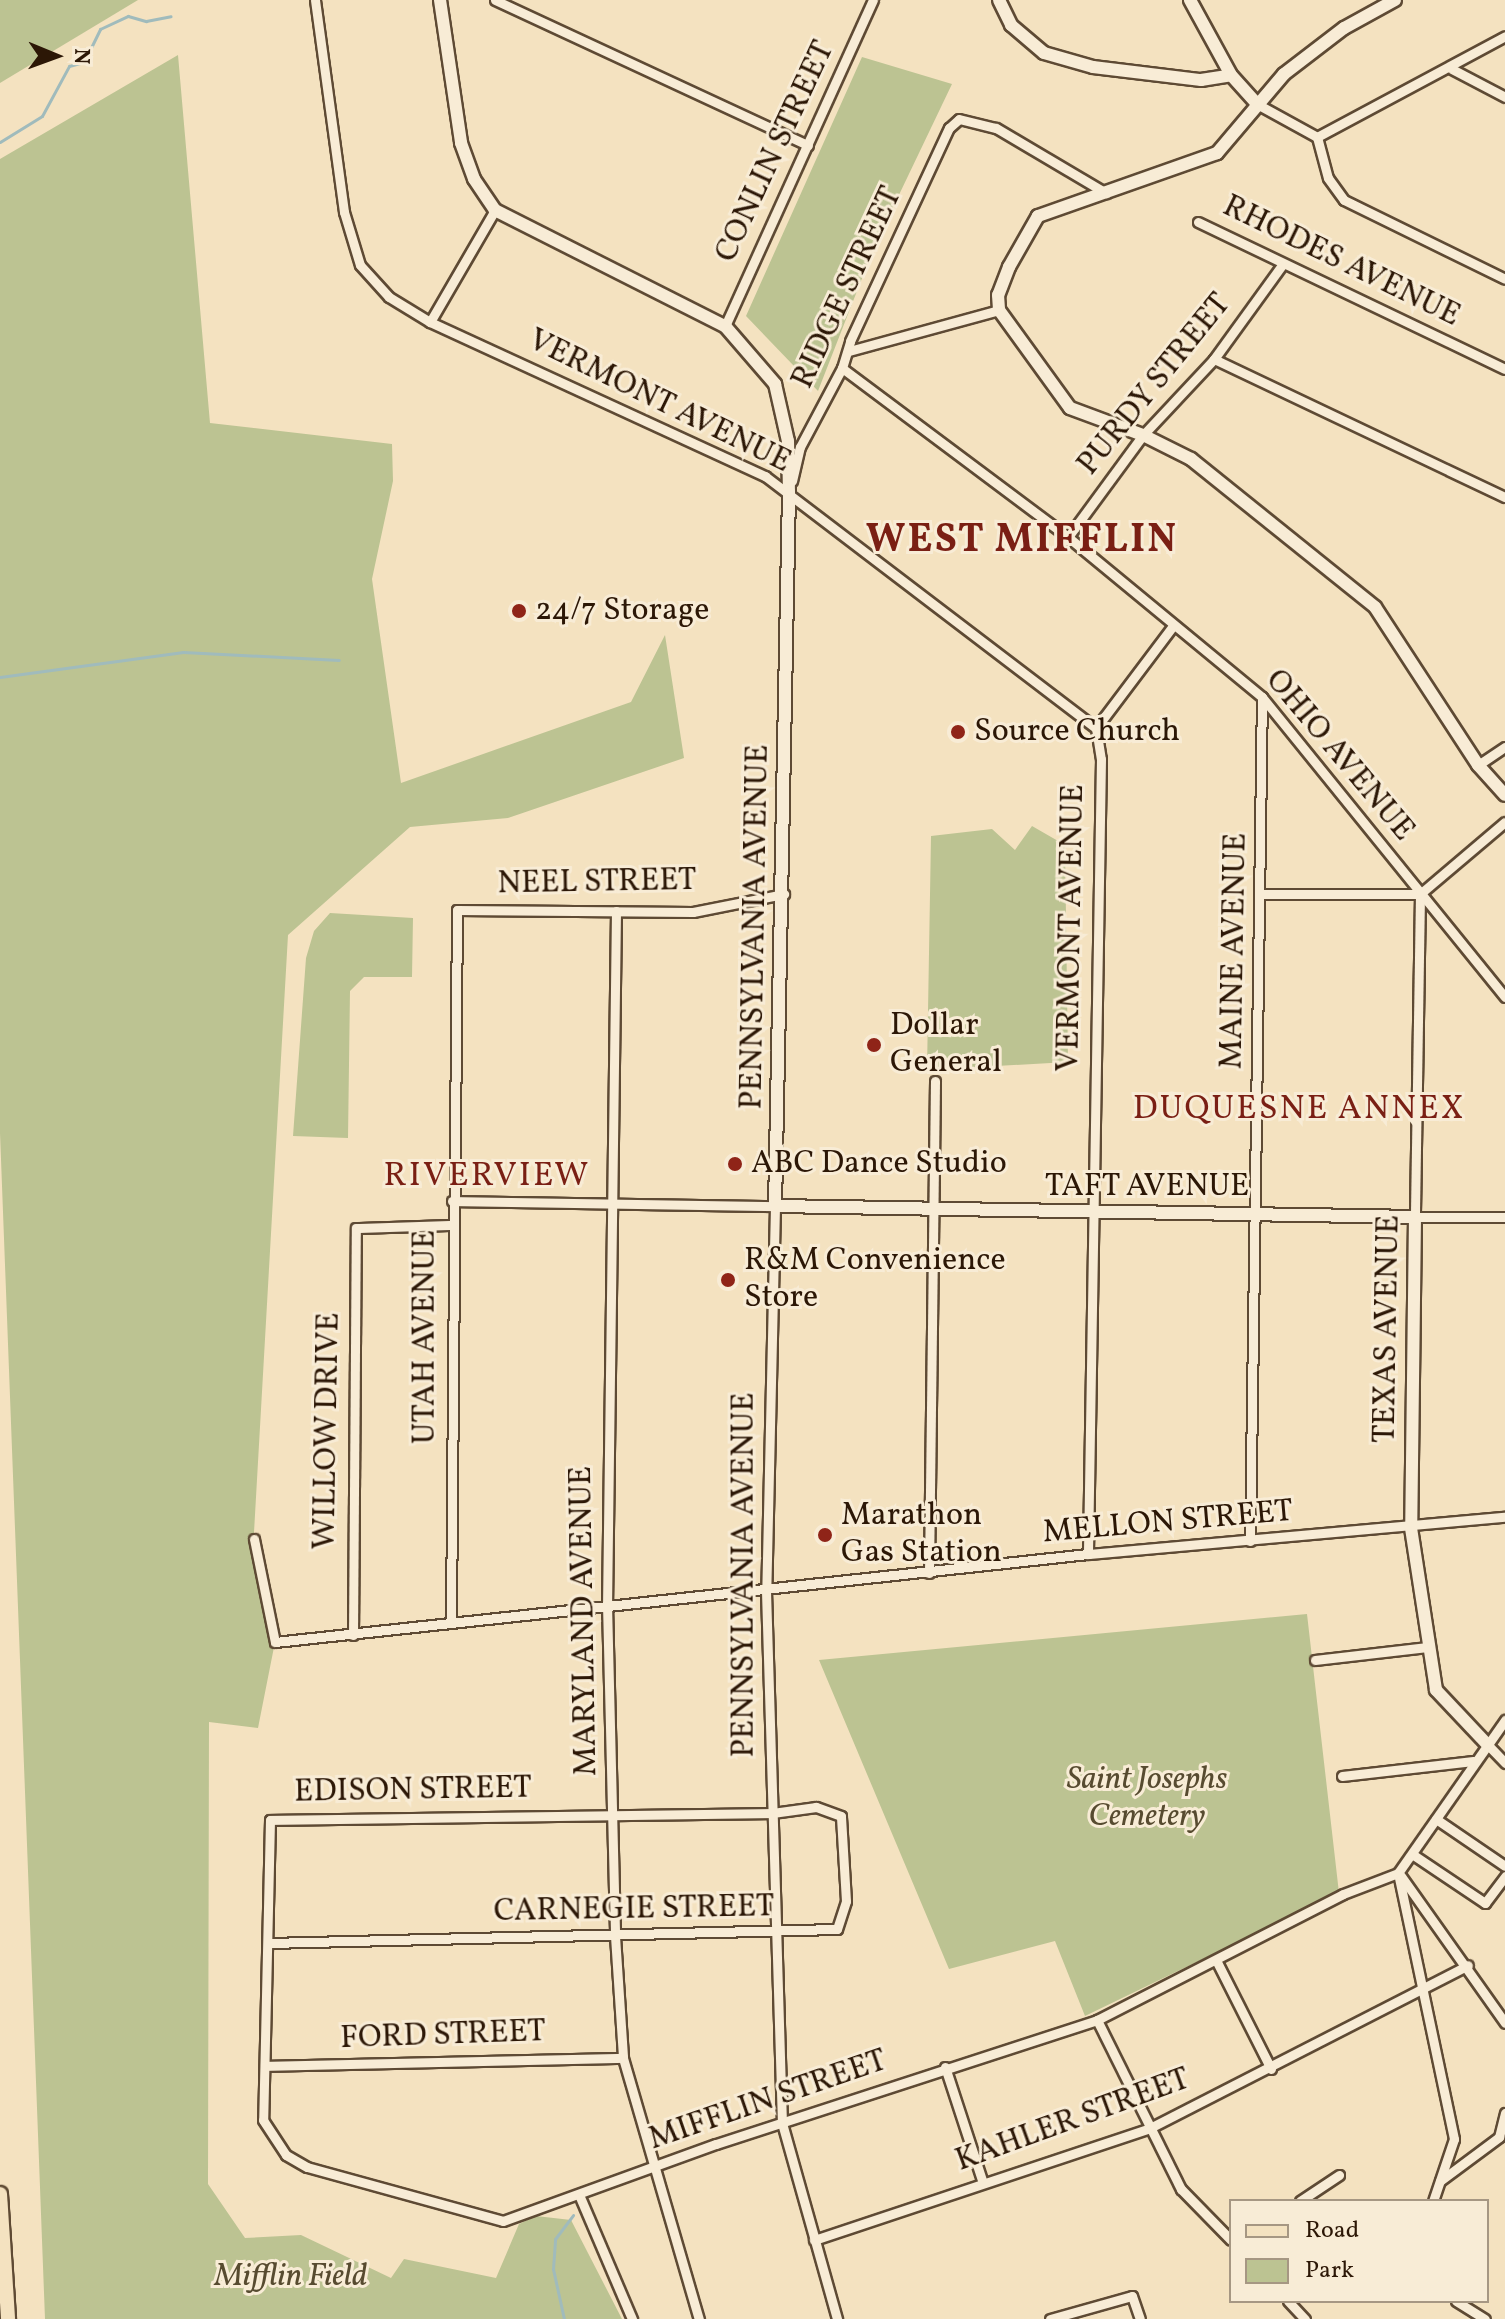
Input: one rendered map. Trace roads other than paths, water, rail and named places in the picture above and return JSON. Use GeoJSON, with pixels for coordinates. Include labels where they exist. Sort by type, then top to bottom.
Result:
{"type":"FeatureCollection","features":[{"type":"Feature","properties":{"kind":"main road"},"geometry":{"type":"LineString","coordinates":[[0,2194],[8,2319]]}},
{"type":"Feature","properties":{"kind":"street","name":"VERMONT AVENUE"},"geometry":{"type":"LineString","coordinates":[[315,0],[344,212],[360,265],[389,297],[430,322],[789,492],[1096,728],[1101,759],[1088,1554]]}},
{"type":"Feature","properties":{"kind":"street"},"geometry":{"type":"LineString","coordinates":[[430,322],[495,210],[474,179],[461,143],[440,0]]}},
{"type":"Feature","properties":{"kind":"street"},"geometry":{"type":"LineString","coordinates":[[495,0],[808,145]]}},
{"type":"Feature","properties":{"kind":"street","name":"CONLIN STREET"},"geometry":{"type":"LineString","coordinates":[[725,326],[873,0]]}},
{"type":"Feature","properties":{"kind":"street"},"geometry":{"type":"LineString","coordinates":[[999,0],[1011,25],[1044,53],[1093,67],[1201,80],[1231,75]]}},
{"type":"Feature","properties":{"kind":"street"},"geometry":{"type":"LineString","coordinates":[[1190,0],[1231,75],[1257,104],[1317,137],[1328,178],[1344,200],[1505,279]]}},
{"type":"Feature","properties":{"kind":"street"},"geometry":{"type":"LineString","coordinates":[[1395,0],[1315,48],[1257,104],[1217,153],[1038,216],[1003,281],[999,310],[1070,408],[1143,435],[1191,459],[1375,607],[1478,765],[1505,795]]}},
{"type":"Feature","properties":{"kind":"street"},"geometry":{"type":"LineString","coordinates":[[1317,137],[1452,69],[1505,36]]}},
{"type":"Feature","properties":{"kind":"street"},"geometry":{"type":"LineString","coordinates":[[1452,69],[1505,97]]}},
{"type":"Feature","properties":{"kind":"street","name":"RIDGE STREET"},"geometry":{"type":"LineString","coordinates":[[789,492],[800,447],[842,368],[949,128],[968,117],[1106,193]]}},
{"type":"Feature","properties":{"kind":"street","name":"PENNSYLVANIA AVENUE"},"geometry":{"type":"LineString","coordinates":[[495,210],[725,326],[775,384],[788,441],[784,894],[766,1591],[782,2123],[837,2319]]}},
{"type":"Feature","properties":{"kind":"street","name":"RHODES AVENUE"},"geometry":{"type":"LineString","coordinates":[[1198,222],[1282,265],[1505,369]]}},
{"type":"Feature","properties":{"kind":"street","name":"PURDY STREET"},"geometry":{"type":"LineString","coordinates":[[1068,537],[1143,435],[1214,359],[1282,265]]}},
{"type":"Feature","properties":{"kind":"street"},"geometry":{"type":"LineString","coordinates":[[849,351],[999,310]]}},
{"type":"Feature","properties":{"kind":"street"},"geometry":{"type":"LineString","coordinates":[[1214,359],[1505,497]]}},
{"type":"Feature","properties":{"kind":"street","name":"OHIO AVENUE"},"geometry":{"type":"LineString","coordinates":[[842,368],[1068,537],[1262,697],[1505,997]]}},
{"type":"Feature","properties":{"kind":"street"},"geometry":{"type":"LineString","coordinates":[[1096,728],[1173,626]]}},
{"type":"Feature","properties":{"kind":"street","name":"MAINE AVENUE"},"geometry":{"type":"LineString","coordinates":[[1250,1541],[1258,1213],[1262,697]]}},
{"type":"Feature","properties":{"kind":"street"},"geometry":{"type":"LineString","coordinates":[[1478,765],[1505,747]]}},
{"type":"Feature","properties":{"kind":"street"},"geometry":{"type":"LineString","coordinates":[[1262,894],[1420,894],[1505,822]]}},
{"type":"Feature","properties":{"kind":"street","name":"NEEL STREET"},"geometry":{"type":"LineString","coordinates":[[457,910],[698,911],[784,894]]}},
{"type":"Feature","properties":{"kind":"street","name":"TEXAS AVENUE"},"geometry":{"type":"LineString","coordinates":[[1420,894],[1411,1528],[1436,1690],[1486,1743]]}},
{"type":"Feature","properties":{"kind":"street","name":"UTAH AVENUE"},"geometry":{"type":"LineString","coordinates":[[451,1621],[452,1201],[457,910]]}},
{"type":"Feature","properties":{"kind":"street","name":"MARYLAND AVENUE"},"geometry":{"type":"LineString","coordinates":[[616,911],[607,1604],[615,1812],[615,1936],[623,2058],[699,2319]]}},
{"type":"Feature","properties":{"kind":"street"},"geometry":{"type":"LineString","coordinates":[[929,1573],[935,1081]]}},
{"type":"Feature","properties":{"kind":"street","name":"TAFT AVENUE"},"geometry":{"type":"LineString","coordinates":[[452,1201],[1505,1217]]}},
{"type":"Feature","properties":{"kind":"street","name":"WILLOW DRIVE"},"geometry":{"type":"LineString","coordinates":[[353,1635],[356,1228],[452,1225]]}},
{"type":"Feature","properties":{"kind":"street","name":"MELLON STREET"},"geometry":{"type":"LineString","coordinates":[[254,1539],[275,1642],[1088,1554],[1411,1528],[1505,1517]]}},
{"type":"Feature","properties":{"kind":"street"},"geometry":{"type":"LineString","coordinates":[[1315,1660],[1427,1647]]}},
{"type":"Feature","properties":{"kind":"street"},"geometry":{"type":"LineString","coordinates":[[1434,2199],[1454,2139],[1426,1990],[1398,1873],[1473,1761],[1505,1720]]}},
{"type":"Feature","properties":{"kind":"street"},"geometry":{"type":"LineString","coordinates":[[1486,1743],[1505,1763]]}},
{"type":"Feature","properties":{"kind":"street"},"geometry":{"type":"LineString","coordinates":[[1342,1776],[1473,1761]]}},
{"type":"Feature","properties":{"kind":"street","name":"CARNEGIE STREET"},"geometry":{"type":"LineString","coordinates":[[268,1943],[775,1934],[837,1929],[843,1920],[841,1816],[816,1807],[796,1809]]}},
{"type":"Feature","properties":{"kind":"street","name":"EDISON STREET"},"geometry":{"type":"LineString","coordinates":[[270,1820],[615,1812],[772,1813],[796,1809]]}},
{"type":"Feature","properties":{"kind":"street"},"geometry":{"type":"LineString","coordinates":[[1436,1819],[1505,1866]]}},
{"type":"Feature","properties":{"kind":"street","name":"MIFFLIN STREET"},"geometry":{"type":"LineString","coordinates":[[270,1820],[263,2120],[286,2155],[307,2167],[503,2221],[580,2197],[653,2167],[945,2067],[1097,2020],[1343,1894],[1398,1873]]}},
{"type":"Feature","properties":{"kind":"street"},"geometry":{"type":"LineString","coordinates":[[1412,1854],[1485,1903],[1505,1876]]}},
{"type":"Feature","properties":{"kind":"street"},"geometry":{"type":"LineString","coordinates":[[1398,1873],[1468,1965],[1505,2023]]}},
{"type":"Feature","properties":{"kind":"street"},"geometry":{"type":"LineString","coordinates":[[1216,1960],[1271,2069]]}},
{"type":"Feature","properties":{"kind":"street","name":"KAHLER STREET"},"geometry":{"type":"LineString","coordinates":[[814,2240],[1150,2128],[1426,1990],[1468,1965]]}},
{"type":"Feature","properties":{"kind":"street"},"geometry":{"type":"LineString","coordinates":[[1097,2020],[1181,2189],[1229,2238]]}},
{"type":"Feature","properties":{"kind":"street","name":"FORD STREET"},"geometry":{"type":"LineString","coordinates":[[265,2066],[623,2058]]}},
{"type":"Feature","properties":{"kind":"street"},"geometry":{"type":"LineString","coordinates":[[945,2067],[983,2183]]}},
{"type":"Feature","properties":{"kind":"street"},"geometry":{"type":"LineString","coordinates":[[1440,2181],[1499,2137],[1505,2113]]}},
{"type":"Feature","properties":{"kind":"street"},"geometry":{"type":"LineString","coordinates":[[1303,2199],[1339,2175]]}},
{"type":"Feature","properties":{"kind":"street"},"geometry":{"type":"LineString","coordinates":[[580,2197],[632,2319]]}},
{"type":"Feature","properties":{"kind":"street"},"geometry":{"type":"LineString","coordinates":[[1050,2319],[1132,2296],[1140,2319]]}},
{"type":"Feature","properties":{"kind":"street"},"geometry":{"type":"LineString","coordinates":[[1290,2303],[1305,2319]]}},
{"type":"Feature","properties":{"kind":"street"},"geometry":{"type":"LineString","coordinates":[[1459,2303],[1485,2319]]}},
{"type":"Feature","properties":{"kind":"waterway"},"geometry":{"type":"LineString","coordinates":[[0,142],[42,116],[69,66],[84,62],[100,29],[128,16],[146,21],[171,16]]}},
{"type":"Feature","properties":{"kind":"waterway"},"geometry":{"type":"LineString","coordinates":[[0,677],[183,652],[339,660]]}},
{"type":"Feature","properties":{"kind":"waterway"},"geometry":{"type":"LineString","coordinates":[[564,2319],[553,2269],[555,2239],[573,2215]]}},
{"type":"Feature","properties":{"kind":"place","name":"24/7 Storage"},"geometry":{"type":"Point","coordinates":[519,611]}},
{"type":"Feature","properties":{"kind":"place","name":"Source Church"},"geometry":{"type":"Point","coordinates":[958,732]}},
{"type":"Feature","properties":{"kind":"place","name":"Dollar General"},"geometry":{"type":"Point","coordinates":[874,1045]}},
{"type":"Feature","properties":{"kind":"place","name":"ABC Dance Studio"},"geometry":{"type":"Point","coordinates":[735,1164]}},
{"type":"Feature","properties":{"kind":"place","name":"R&M Convenience Store"},"geometry":{"type":"Point","coordinates":[728,1280]}},
{"type":"Feature","properties":{"kind":"place","name":"Marathon Gas Station"},"geometry":{"type":"Point","coordinates":[825,1535]}},
{"type":"Feature","properties":{"kind":"district","name":"WEST MIFFLIN"},"geometry":{"type":"Point","coordinates":[1022,541]}},
{"type":"Feature","properties":{"kind":"district","name":"DUQUESNE ANNEX"},"geometry":{"type":"Point","coordinates":[1299,1110]}},
{"type":"Feature","properties":{"kind":"district","name":"RIVERVIEW"},"geometry":{"type":"Point","coordinates":[487,1177]}},
{"type":"Feature","properties":{"kind":"park label","name":"Saint Josephs Cemetery"},"geometry":{"type":"Point","coordinates":[1147,1800]}},
{"type":"Feature","properties":{"kind":"park label","name":"Mifflin Field"},"geometry":{"type":"Point","coordinates":[291,2277]}}]}
